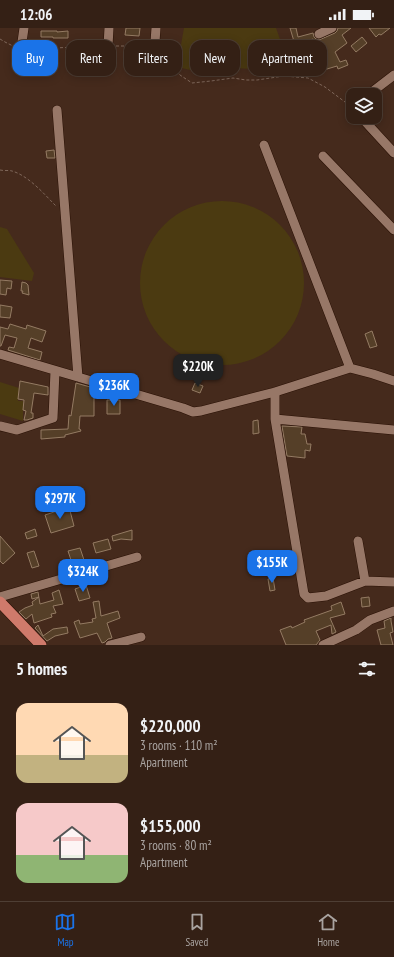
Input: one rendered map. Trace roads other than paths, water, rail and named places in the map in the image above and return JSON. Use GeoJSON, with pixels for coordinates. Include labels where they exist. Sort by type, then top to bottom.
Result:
{"type":"FeatureCollection","features":[{"type":"Feature","properties":{"kind":"main road"},"geometry":{"type":"LineString","coordinates":[[0,602],[41,645]]}},
{"type":"Feature","properties":{"kind":"street"},"geometry":{"type":"LineString","coordinates":[[22,40],[24,28]]}},
{"type":"Feature","properties":{"kind":"street"},"geometry":{"type":"LineString","coordinates":[[108,40],[109,28]]}},
{"type":"Feature","properties":{"kind":"street"},"geometry":{"type":"LineString","coordinates":[[155,40],[156,28]]}},
{"type":"Feature","properties":{"kind":"street"},"geometry":{"type":"LineString","coordinates":[[319,34],[332,28]]}},
{"type":"Feature","properties":{"kind":"street"},"geometry":{"type":"LineString","coordinates":[[377,88],[394,75]]}},
{"type":"Feature","properties":{"kind":"street"},"geometry":{"type":"LineString","coordinates":[[57,110],[78,377]]}},
{"type":"Feature","properties":{"kind":"street"},"geometry":{"type":"LineString","coordinates":[[367,124],[394,153]]}},
{"type":"Feature","properties":{"kind":"street"},"geometry":{"type":"LineString","coordinates":[[264,145],[350,368]]}},
{"type":"Feature","properties":{"kind":"street"},"geometry":{"type":"LineString","coordinates":[[323,156],[394,230]]}},
{"type":"Feature","properties":{"kind":"street"},"geometry":{"type":"LineString","coordinates":[[0,354],[193,412],[275,392],[350,368],[394,381]]}},
{"type":"Feature","properties":{"kind":"street"},"geometry":{"type":"LineString","coordinates":[[0,426],[17,430],[53,418],[55,371]]}},
{"type":"Feature","properties":{"kind":"street"},"geometry":{"type":"LineString","coordinates":[[275,392],[275,419],[304,594],[306,598],[326,596],[365,581],[394,582]]}},
{"type":"Feature","properties":{"kind":"street"},"geometry":{"type":"LineString","coordinates":[[275,419],[394,430]]}},
{"type":"Feature","properties":{"kind":"street"},"geometry":{"type":"LineString","coordinates":[[358,541],[365,581]]}},
{"type":"Feature","properties":{"kind":"street"},"geometry":{"type":"LineString","coordinates":[[0,598],[136,558]]}},
{"type":"Feature","properties":{"kind":"street"},"geometry":{"type":"LineString","coordinates":[[322,645],[356,630],[370,620],[394,611]]}},
{"type":"Feature","properties":{"kind":"street"},"geometry":{"type":"LineString","coordinates":[[110,645],[141,636]]}}]}
